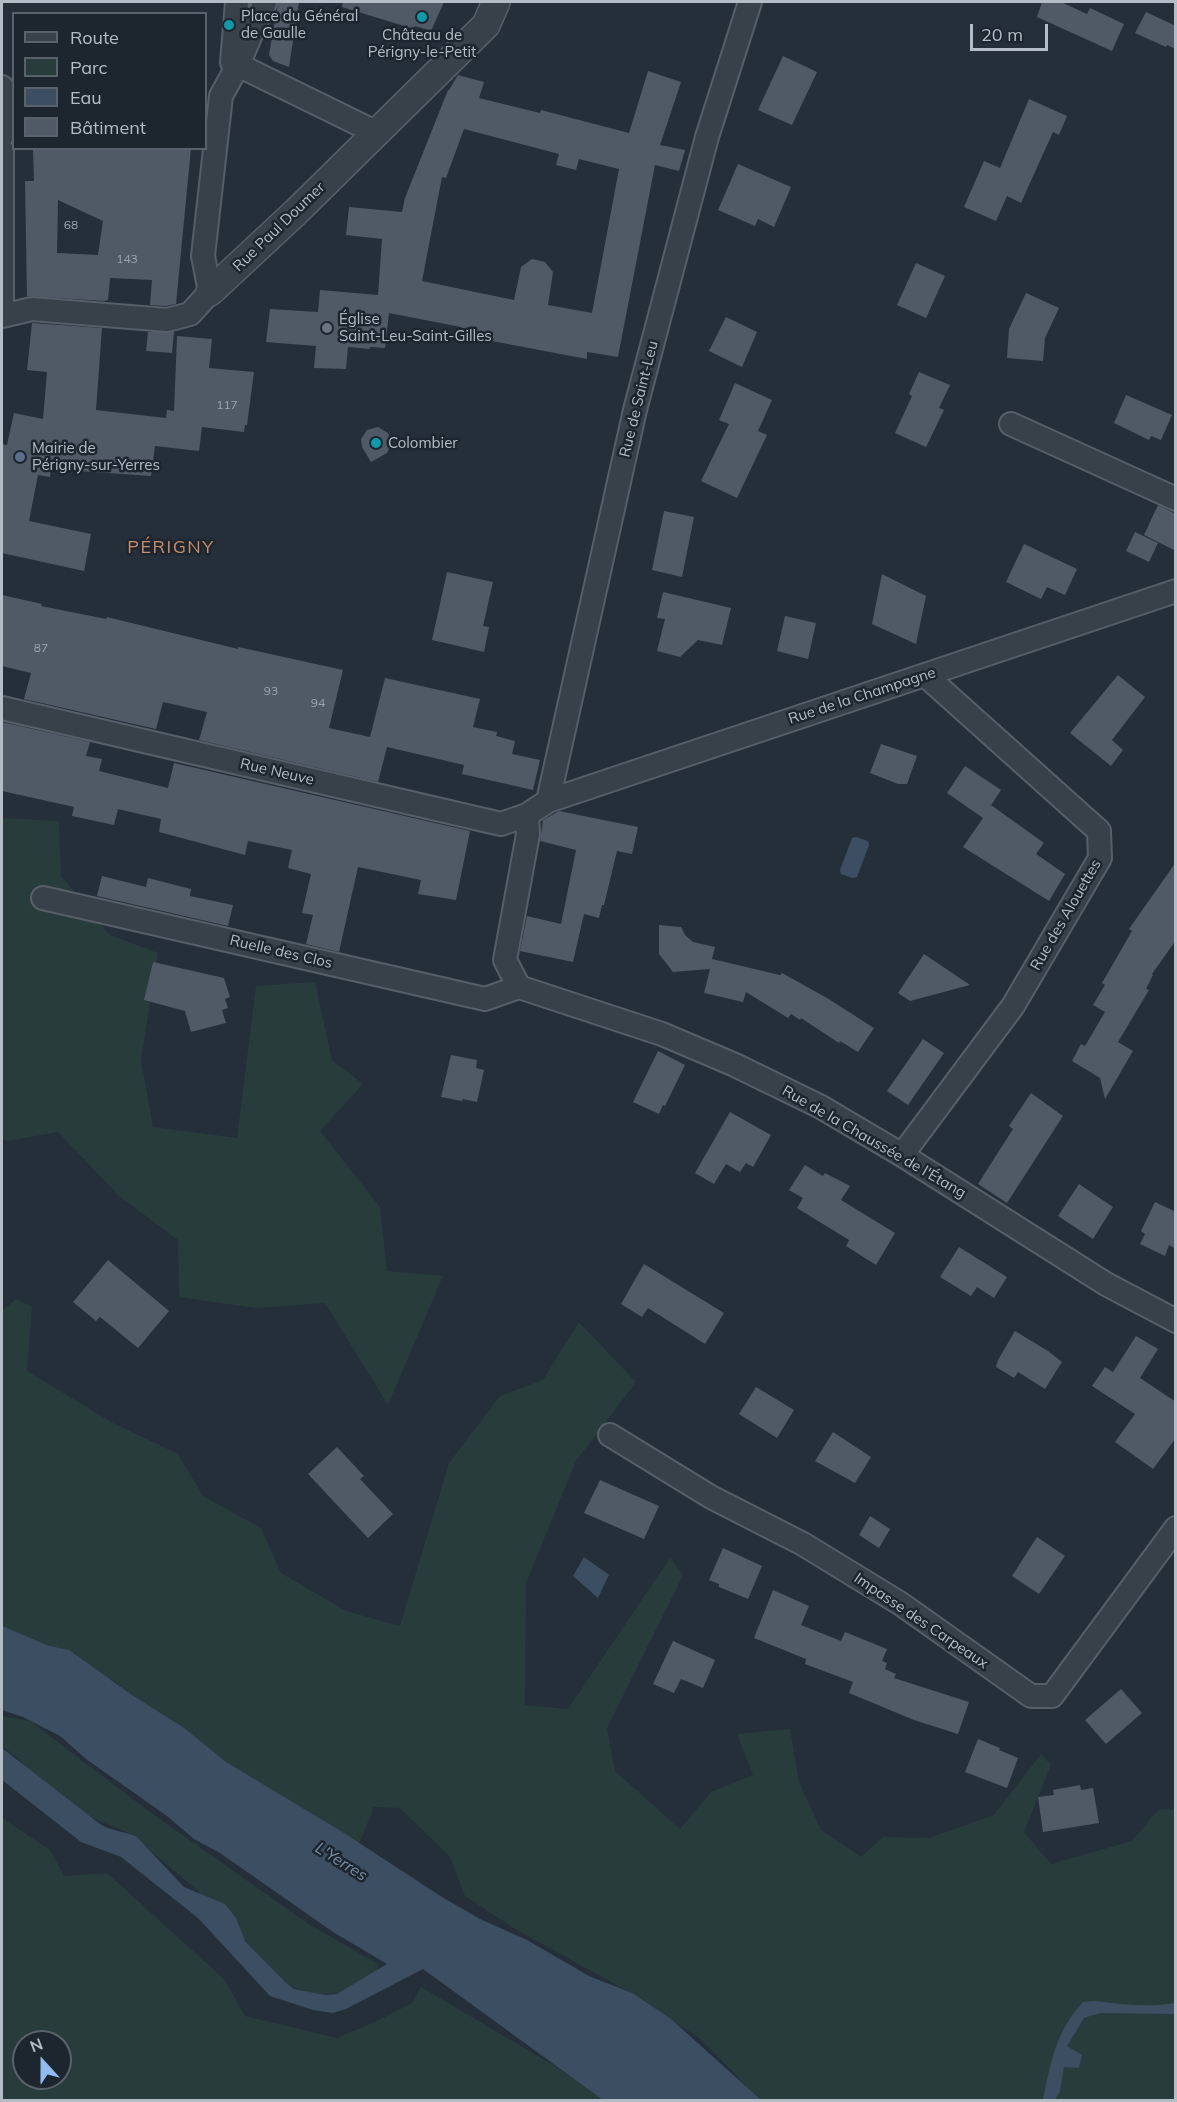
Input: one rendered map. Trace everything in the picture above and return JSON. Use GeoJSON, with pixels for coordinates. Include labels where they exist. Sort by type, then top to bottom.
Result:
{"type":"FeatureCollection","features":[{"type":"Feature","properties":{"kind":"street"},"geometry":{"type":"LineString","coordinates":[[237,2],[232,62],[377,133]]}},
{"type":"Feature","properties":{"kind":"street"},"geometry":{"type":"LineString","coordinates":[[210,292],[203,256],[221,96],[238,65],[265,2]]}},
{"type":"Feature","properties":{"kind":"street","name":"Rue Paul Doumer"},"geometry":{"type":"LineString","coordinates":[[2,316],[33,309],[167,320],[190,314],[486,25],[496,2]]}},
{"type":"Feature","properties":{"kind":"street","name":"Rue de Saint-Leu"},"geometry":{"type":"LineString","coordinates":[[548,801],[635,410],[707,136],[750,2]]}},
{"type":"Feature","properties":{"kind":"street"},"geometry":{"type":"LineString","coordinates":[[2,87],[2,136]]}},
{"type":"Feature","properties":{"kind":"street"},"geometry":{"type":"LineString","coordinates":[[2,150],[2,316]]}},
{"type":"Feature","properties":{"kind":"street"},"geometry":{"type":"LineString","coordinates":[[1011,424],[1176,499]]}},
{"type":"Feature","properties":{"kind":"street","name":"Rue de la Champagne"},"geometry":{"type":"LineString","coordinates":[[548,801],[1176,591]]}},
{"type":"Feature","properties":{"kind":"street","name":"Rue des Alouettes"},"geometry":{"type":"LineString","coordinates":[[902,1155],[1013,1006],[1101,858],[1099,831],[925,675]]}},
{"type":"Feature","properties":{"kind":"street","name":"Rue Neuve"},"geometry":{"type":"LineString","coordinates":[[2,708],[501,824],[527,815],[548,801]]}},
{"type":"Feature","properties":{"kind":"street"},"geometry":{"type":"LineString","coordinates":[[519,987],[505,960],[528,834],[527,815]]}},
{"type":"Feature","properties":{"kind":"street","name":"Ruelle des Clos"},"geometry":{"type":"LineString","coordinates":[[43,898],[485,999],[519,987]]}},
{"type":"Feature","properties":{"kind":"street","name":"Rue de la Chaussée de l'Étang"},"geometry":{"type":"LineString","coordinates":[[519,987],[662,1034],[735,1065],[821,1107],[902,1155],[1106,1284],[1176,1321]]}},
{"type":"Feature","properties":{"kind":"street","name":"Impasse des Carpeaux"},"geometry":{"type":"LineString","coordinates":[[610,1434],[711,1497],[803,1544],[901,1604],[1031,1696],[1052,1695],[1176,1528]]}},
{"type":"Feature","properties":{"kind":"green space"},"geometry":{"type":"Polygon","coordinates":[[[2,818],[59,821],[61,876],[110,935],[158,953],[141,1060],[153,1127],[237,1138],[256,986],[315,982],[332,1060],[363,1084],[320,1131],[380,1207],[387,1271],[443,1276],[388,1405],[325,1303],[256,1308],[179,1297],[178,1240],[119,1196],[58,1132],[8,1141],[2,1139],[2,818]]]}},
{"type":"Feature","properties":{"kind":"green space"},"geometry":{"type":"Polygon","coordinates":[[[16,1299],[32,1307],[27,1371],[113,1423],[178,1454],[203,1496],[261,1528],[281,1573],[346,1611],[400,1626],[449,1463],[500,1396],[543,1380],[579,1322],[636,1382],[576,1461],[526,1583],[525,1705],[568,1709],[670,1558],[683,1575],[607,1728],[615,1771],[680,1829],[711,1792],[753,1775],[737,1734],[790,1729],[799,1782],[821,1830],[861,1857],[883,1837],[929,1838],[994,1815],[1041,1754],[1051,1765],[1024,1832],[1051,1864],[1132,1841],[1159,1809],[1175,1810],[1175,2100],[758,2100],[698,2037],[622,1988],[515,1929],[465,1896],[450,1857],[400,1808],[374,1807],[356,1851],[142,1722],[125,1690],[112,1679],[84,1675],[10,1629],[2,1629],[2,1311],[16,1299]]]}},
{"type":"Feature","properties":{"kind":"green space"},"geometry":{"type":"Polygon","coordinates":[[[2,1716],[30,1721],[150,1812],[307,1923],[378,1964],[377,1980],[339,1993],[318,1995],[282,1984],[219,1909],[131,1834],[95,1819],[39,1784],[21,1761],[2,1746],[2,1716]]]}},
{"type":"Feature","properties":{"kind":"green space"},"geometry":{"type":"Polygon","coordinates":[[[2,1818],[50,1850],[64,1876],[107,1873],[224,1979],[245,2016],[337,2038],[412,2003],[421,1987],[553,2065],[607,2100],[2,2100],[2,1818]]]}},
{"type":"Feature","properties":{"kind":"water"},"geometry":{"type":"Polygon","coordinates":[[[852,838],[868,841],[869,845],[857,877],[852,878],[841,874],[840,870],[852,838]]]}},
{"type":"Feature","properties":{"kind":"water"},"geometry":{"type":"Polygon","coordinates":[[[584,1557],[609,1575],[598,1598],[573,1576],[584,1557]]]}},
{"type":"Feature","properties":{"kind":"water","name":"L'Yerres"},"geometry":{"type":"Polygon","coordinates":[[[2,1626],[49,1646],[69,1650],[132,1695],[184,1728],[226,1762],[344,1833],[442,1897],[480,1919],[527,1940],[589,1976],[632,1993],[671,2019],[761,2100],[603,2100],[423,1969],[346,2009],[333,2013],[313,2010],[270,1996],[198,1918],[121,1857],[81,1842],[2,1780],[2,1748],[100,1824],[137,1837],[184,1887],[225,1904],[236,1918],[245,1941],[294,1989],[325,1995],[337,1994],[387,1964],[333,1932],[220,1853],[194,1839],[167,1816],[86,1759],[60,1736],[23,1717],[2,1710],[2,1626]]]}},
{"type":"Feature","properties":{"kind":"water"},"geometry":{"type":"Polygon","coordinates":[[[1083,2002],[1145,2005],[1175,2003],[1175,2014],[1101,2013],[1084,2018],[1067,2046],[1082,2055],[1079,2068],[1064,2067],[1060,2091],[1055,2100],[1039,2100],[1043,2099],[1056,2047],[1066,2024],[1083,2002]]]}},
{"type":"Feature","properties":{"kind":"building","name":"Château de Périgny-le-Petit"},"geometry":{"type":"Polygon","coordinates":[[[278,2],[299,2],[289,67],[273,61],[269,55],[278,2]]]}},
{"type":"Feature","properties":{"kind":"building","name":"Château de Périgny-le-Petit"},"geometry":{"type":"Polygon","coordinates":[[[343,2],[444,2],[431,31],[415,26],[414,29],[342,7],[343,2]]]}},
{"type":"Feature","properties":{"kind":"building"},"geometry":{"type":"Polygon","coordinates":[[[1042,2],[1061,2],[1087,14],[1090,8],[1124,24],[1112,51],[1037,17],[1042,2]]]}},
{"type":"Feature","properties":{"kind":"building"},"geometry":{"type":"Polygon","coordinates":[[[1146,12],[1176,26],[1176,49],[1135,33],[1146,12]]]}},
{"type":"Feature","properties":{"kind":"building"},"geometry":{"type":"Polygon","coordinates":[[[783,56],[817,72],[792,125],[758,110],[783,56]]]}},
{"type":"Feature","properties":{"kind":"building"},"geometry":{"type":"Polygon","coordinates":[[[648,71],[681,82],[660,145],[685,150],[679,171],[655,165],[618,357],[587,352],[587,359],[460,335],[461,327],[389,313],[385,348],[348,347],[346,369],[314,368],[316,346],[266,342],[270,309],[318,312],[320,290],[378,295],[382,239],[346,235],[349,207],[402,212],[405,198],[448,90],[458,75],[484,82],[479,98],[540,113],[541,110],[629,133],[648,71]],[[464,129],[446,178],[442,177],[422,281],[514,300],[521,267],[532,259],[545,262],[553,272],[548,305],[592,313],[619,169],[579,159],[576,170],[556,165],[559,154],[464,129]]]}},
{"type":"Feature","properties":{"kind":"building"},"geometry":{"type":"Polygon","coordinates":[[[1029,99],[1067,116],[1059,135],[1053,132],[1021,203],[1007,196],[996,221],[964,207],[984,161],[1000,168],[1029,99]]]}},
{"type":"Feature","properties":{"kind":"building"},"geometry":{"type":"Polygon","coordinates":[[[33,150],[191,150],[176,304],[150,305],[152,280],[110,278],[108,300],[104,301],[27,296],[25,181],[34,181],[33,150]],[[58,200],[57,253],[98,255],[103,221],[58,200]]]}},
{"type":"Feature","properties":{"kind":"building"},"geometry":{"type":"Polygon","coordinates":[[[738,164],[791,187],[774,227],[758,219],[755,226],[718,210],[738,164]]]}},
{"type":"Feature","properties":{"kind":"building"},"geometry":{"type":"Polygon","coordinates":[[[916,263],[945,276],[926,318],[897,305],[916,263]]]}},
{"type":"Feature","properties":{"kind":"building"},"geometry":{"type":"Polygon","coordinates":[[[1026,293],[1059,308],[1045,338],[1043,361],[1007,358],[1009,329],[1026,293]]]}},
{"type":"Feature","properties":{"kind":"building"},"geometry":{"type":"Polygon","coordinates":[[[726,317],[757,332],[742,367],[709,351],[726,317]]]}},
{"type":"Feature","properties":{"kind":"building"},"geometry":{"type":"Polygon","coordinates":[[[32,323],[102,328],[96,410],[166,418],[167,410],[174,411],[177,336],[212,339],[209,368],[254,372],[247,425],[245,425],[244,432],[202,427],[199,451],[155,446],[151,476],[51,469],[50,477],[38,475],[29,521],[91,534],[84,571],[2,553],[2,444],[7,445],[14,413],[43,419],[47,372],[27,370],[32,323]]]}},
{"type":"Feature","properties":{"kind":"building"},"geometry":{"type":"Polygon","coordinates":[[[148,332],[174,332],[172,353],[146,351],[148,332]]]}},
{"type":"Feature","properties":{"kind":"building"},"geometry":{"type":"Polygon","coordinates":[[[919,372],[950,385],[939,408],[944,410],[926,447],[895,433],[912,396],[909,394],[919,372]]]}},
{"type":"Feature","properties":{"kind":"building"},"geometry":{"type":"Polygon","coordinates":[[[735,383],[772,400],[758,431],[767,435],[737,498],[701,481],[729,424],[719,420],[735,383]]]}},
{"type":"Feature","properties":{"kind":"building"},"geometry":{"type":"Polygon","coordinates":[[[1126,395],[1172,415],[1161,440],[1151,436],[1149,440],[1114,423],[1126,395]]]}},
{"type":"Feature","properties":{"kind":"building","name":"Colombier"},"geometry":{"type":"Polygon","coordinates":[[[378,427],[388,433],[391,439],[390,446],[387,453],[371,462],[362,447],[361,439],[367,430],[378,427]]]}},
{"type":"Feature","properties":{"kind":"building"},"geometry":{"type":"Polygon","coordinates":[[[1158,505],[1176,514],[1176,551],[1144,535],[1158,505]]]}},
{"type":"Feature","properties":{"kind":"building"},"geometry":{"type":"Polygon","coordinates":[[[664,511],[694,517],[682,577],[652,570],[664,511]]]}},
{"type":"Feature","properties":{"kind":"building"},"geometry":{"type":"Polygon","coordinates":[[[1135,532],[1158,543],[1149,562],[1126,551],[1135,532]]]}},
{"type":"Feature","properties":{"kind":"building"},"geometry":{"type":"Polygon","coordinates":[[[1024,544],[1077,569],[1065,595],[1047,587],[1041,599],[1006,582],[1024,544]]]}},
{"type":"Feature","properties":{"kind":"building"},"geometry":{"type":"Polygon","coordinates":[[[447,572],[493,582],[483,626],[489,627],[484,652],[432,640],[447,572]]]}},
{"type":"Feature","properties":{"kind":"building"},"geometry":{"type":"Polygon","coordinates":[[[882,574],[926,596],[916,644],[872,624],[882,574]]]}},
{"type":"Feature","properties":{"kind":"building"},"geometry":{"type":"Polygon","coordinates":[[[663,592],[731,608],[722,645],[698,640],[680,657],[657,651],[665,619],[657,618],[663,592]]]}},
{"type":"Feature","properties":{"kind":"building"},"geometry":{"type":"Polygon","coordinates":[[[2,595],[42,604],[41,606],[106,619],[107,617],[238,649],[238,647],[343,670],[329,728],[370,737],[385,678],[480,699],[473,727],[497,732],[496,736],[515,741],[512,754],[540,760],[533,790],[462,774],[464,765],[387,747],[378,782],[199,740],[207,712],[163,702],[156,729],[24,699],[31,673],[2,666],[2,595]]]}},
{"type":"Feature","properties":{"kind":"building"},"geometry":{"type":"Polygon","coordinates":[[[785,616],[816,623],[808,659],[777,651],[785,616]]]}},
{"type":"Feature","properties":{"kind":"building"},"geometry":{"type":"Polygon","coordinates":[[[1118,675],[1145,697],[1112,740],[1123,750],[1111,766],[1070,733],[1118,675]]]}},
{"type":"Feature","properties":{"kind":"building"},"geometry":{"type":"Polygon","coordinates":[[[2,722],[90,742],[86,756],[102,759],[99,771],[168,788],[174,763],[470,831],[456,900],[418,894],[421,880],[358,867],[339,952],[306,944],[313,915],[302,913],[311,874],[288,868],[292,850],[248,841],[245,855],[159,832],[161,819],[118,809],[114,825],[72,816],[74,807],[2,791],[2,722]]]}},
{"type":"Feature","properties":{"kind":"building"},"geometry":{"type":"Polygon","coordinates":[[[881,744],[917,756],[907,784],[898,784],[870,773],[881,744]]]}},
{"type":"Feature","properties":{"kind":"building"},"geometry":{"type":"Polygon","coordinates":[[[965,766],[1001,790],[991,805],[1044,843],[1036,854],[1065,874],[1049,901],[963,847],[983,818],[947,793],[965,766]]]}},
{"type":"Feature","properties":{"kind":"building"},"geometry":{"type":"Polygon","coordinates":[[[559,811],[638,827],[632,854],[617,851],[599,918],[584,914],[573,962],[520,951],[527,916],[561,924],[576,850],[540,841],[543,820],[559,811]]]}},
{"type":"Feature","properties":{"kind":"building"},"geometry":{"type":"Polygon","coordinates":[[[1176,862],[1176,940],[1152,974],[1146,989],[1149,990],[1118,1042],[1133,1051],[1105,1099],[1100,1078],[1072,1061],[1081,1044],[1085,1046],[1105,1012],[1093,1005],[1105,985],[1102,983],[1132,931],[1129,929],[1176,862]]]}},
{"type":"Feature","properties":{"kind":"building"},"geometry":{"type":"Polygon","coordinates":[[[102,876],[146,887],[148,878],[191,889],[190,896],[233,905],[228,926],[97,896],[102,876]]]}},
{"type":"Feature","properties":{"kind":"building"},"geometry":{"type":"Polygon","coordinates":[[[659,925],[681,927],[685,935],[693,942],[715,947],[712,959],[780,975],[782,973],[874,1028],[858,1052],[840,1041],[839,1043],[801,1018],[800,1020],[791,1014],[788,1018],[746,992],[743,1002],[704,993],[710,969],[673,972],[659,954],[659,925]]]}},
{"type":"Feature","properties":{"kind":"building"},"geometry":{"type":"Polygon","coordinates":[[[924,954],[970,985],[910,1001],[898,993],[924,954]]]}},
{"type":"Feature","properties":{"kind":"building"},"geometry":{"type":"Polygon","coordinates":[[[153,962],[224,978],[230,997],[225,999],[228,1008],[222,1010],[226,1023],[191,1032],[185,1011],[144,1000],[153,962]]]}},
{"type":"Feature","properties":{"kind":"building"},"geometry":{"type":"Polygon","coordinates":[[[923,1039],[944,1053],[908,1105],[887,1091],[923,1039]]]}},
{"type":"Feature","properties":{"kind":"building"},"geometry":{"type":"Polygon","coordinates":[[[658,1051],[685,1065],[659,1114],[633,1102],[658,1051]]]}},
{"type":"Feature","properties":{"kind":"building"},"geometry":{"type":"Polygon","coordinates":[[[451,1055],[477,1060],[476,1068],[484,1070],[477,1102],[441,1097],[451,1055]]]}},
{"type":"Feature","properties":{"kind":"building"},"geometry":{"type":"Polygon","coordinates":[[[1031,1093],[1063,1116],[1007,1203],[978,1184],[1013,1129],[1009,1126],[1031,1093]]]}},
{"type":"Feature","properties":{"kind":"building"},"geometry":{"type":"Polygon","coordinates":[[[730,1112],[771,1135],[753,1167],[746,1163],[740,1172],[726,1164],[714,1184],[695,1173],[730,1112]]]}},
{"type":"Feature","properties":{"kind":"building"},"geometry":{"type":"Polygon","coordinates":[[[805,1165],[823,1176],[825,1173],[850,1186],[841,1200],[895,1233],[876,1265],[846,1246],[849,1240],[797,1208],[803,1198],[789,1190],[805,1165]]]}},
{"type":"Feature","properties":{"kind":"building"},"geometry":{"type":"Polygon","coordinates":[[[1079,1184],[1113,1207],[1093,1239],[1058,1216],[1079,1184]]]}},
{"type":"Feature","properties":{"kind":"building"},"geometry":{"type":"Polygon","coordinates":[[[1155,1202],[1176,1212],[1176,1249],[1169,1245],[1165,1256],[1140,1244],[1145,1234],[1141,1231],[1155,1202]]]}},
{"type":"Feature","properties":{"kind":"building"},"geometry":{"type":"Polygon","coordinates":[[[959,1247],[1007,1277],[994,1298],[977,1287],[971,1296],[940,1277],[959,1247]]]}},
{"type":"Feature","properties":{"kind":"building"},"geometry":{"type":"Polygon","coordinates":[[[108,1260],[169,1311],[138,1348],[100,1317],[96,1321],[73,1302],[108,1260]]]}},
{"type":"Feature","properties":{"kind":"building"},"geometry":{"type":"Polygon","coordinates":[[[644,1264],[724,1313],[705,1344],[648,1308],[642,1317],[621,1304],[644,1264]]]}},
{"type":"Feature","properties":{"kind":"building"},"geometry":{"type":"Polygon","coordinates":[[[1015,1331],[1062,1362],[1045,1389],[1018,1372],[1014,1378],[996,1367],[1015,1331]]]}},
{"type":"Feature","properties":{"kind":"building"},"geometry":{"type":"Polygon","coordinates":[[[1136,1336],[1158,1349],[1140,1378],[1176,1402],[1176,1438],[1153,1469],[1115,1442],[1135,1414],[1092,1386],[1105,1367],[1113,1372],[1136,1336]]]}},
{"type":"Feature","properties":{"kind":"building"},"geometry":{"type":"Polygon","coordinates":[[[756,1387],[794,1410],[777,1438],[739,1414],[756,1387]]]}},
{"type":"Feature","properties":{"kind":"building"},"geometry":{"type":"Polygon","coordinates":[[[833,1432],[871,1457],[855,1483],[815,1461],[833,1432]]]}},
{"type":"Feature","properties":{"kind":"building"},"geometry":{"type":"Polygon","coordinates":[[[337,1447],[364,1476],[360,1479],[393,1514],[368,1538],[308,1474],[337,1447]]]}},
{"type":"Feature","properties":{"kind":"building"},"geometry":{"type":"Polygon","coordinates":[[[600,1480],[659,1506],[644,1539],[584,1513],[600,1480]]]}},
{"type":"Feature","properties":{"kind":"building"},"geometry":{"type":"Polygon","coordinates":[[[870,1516],[890,1529],[879,1548],[859,1535],[870,1516]]]}},
{"type":"Feature","properties":{"kind":"building"},"geometry":{"type":"Polygon","coordinates":[[[1037,1537],[1065,1556],[1039,1594],[1012,1576],[1037,1537]]]}},
{"type":"Feature","properties":{"kind":"building"},"geometry":{"type":"Polygon","coordinates":[[[723,1548],[762,1566],[748,1599],[719,1587],[719,1584],[709,1580],[723,1548]]]}},
{"type":"Feature","properties":{"kind":"building"},"geometry":{"type":"Polygon","coordinates":[[[773,1590],[809,1606],[801,1625],[841,1641],[845,1632],[887,1649],[882,1661],[887,1663],[885,1669],[896,1674],[894,1678],[969,1702],[958,1734],[914,1720],[849,1693],[853,1682],[805,1664],[806,1659],[754,1638],[773,1590]]]}},
{"type":"Feature","properties":{"kind":"building"},"geometry":{"type":"Polygon","coordinates":[[[673,1641],[715,1660],[703,1688],[681,1679],[674,1693],[653,1684],[673,1641]]]}},
{"type":"Feature","properties":{"kind":"building"},"geometry":{"type":"Polygon","coordinates":[[[1121,1689],[1142,1713],[1106,1744],[1085,1720],[1121,1689]]]}},
{"type":"Feature","properties":{"kind":"building"},"geometry":{"type":"Polygon","coordinates":[[[978,1739],[1018,1758],[1007,1788],[965,1772],[978,1739]]]}},
{"type":"Feature","properties":{"kind":"building"},"geometry":{"type":"Polygon","coordinates":[[[1080,1785],[1081,1790],[1093,1788],[1099,1823],[1043,1832],[1038,1797],[1054,1795],[1053,1790],[1080,1785]]]}},
{"type":"Feature","properties":{"kind":"place","name":"Château de Périgny-le-Petit"},"geometry":{"type":"Point","coordinates":[422,17]}},
{"type":"Feature","properties":{"kind":"place","name":"Place du Général de Gaulle"},"geometry":{"type":"Point","coordinates":[229,25]}},
{"type":"Feature","properties":{"kind":"place","name":"Église Saint-Leu-Saint-Gilles"},"geometry":{"type":"Point","coordinates":[327,328]}},
{"type":"Feature","properties":{"kind":"place","name":"Colombier"},"geometry":{"type":"Point","coordinates":[376,443]}},
{"type":"Feature","properties":{"kind":"place","name":"Mairie de Périgny-sur-Yerres"},"geometry":{"type":"Point","coordinates":[20,457]}},
{"type":"Feature","properties":{"kind":"district","name":"PÉRIGNY"},"geometry":{"type":"Point","coordinates":[171,548]}}]}
